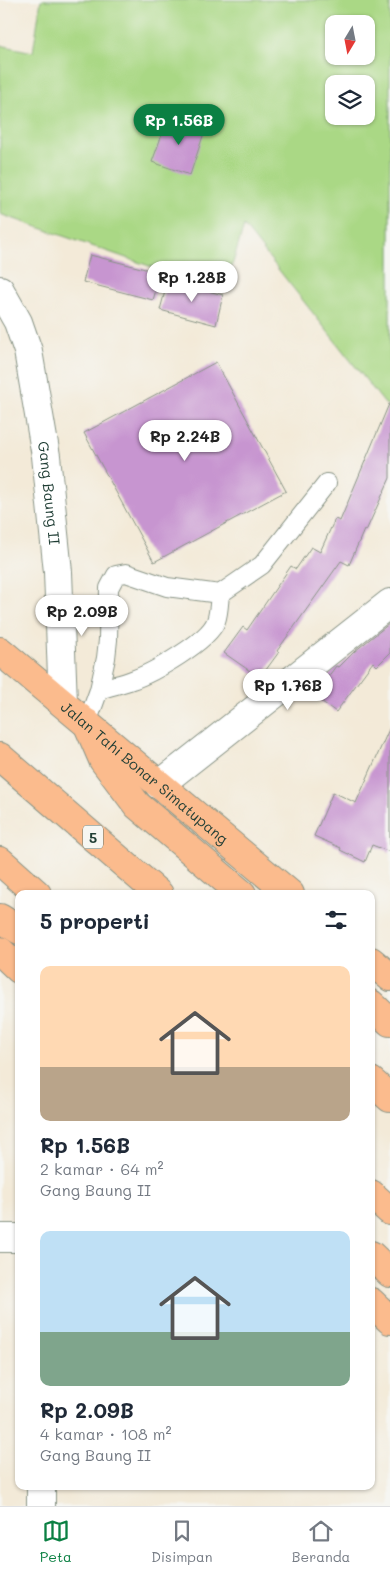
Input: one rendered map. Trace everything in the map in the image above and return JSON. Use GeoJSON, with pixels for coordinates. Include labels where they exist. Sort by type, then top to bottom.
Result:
{"type":"FeatureCollection","features":[{"type":"Feature","properties":{"kind":"highway","name":"Jalan Tahi Bonar Simatupang"},"geometry":{"type":"LineString","coordinates":[[0,651],[285,890]]}},
{"type":"Feature","properties":{"kind":"highway"},"geometry":{"type":"LineString","coordinates":[[87,724],[103,760],[137,805],[237,890]]}},
{"type":"Feature","properties":{"kind":"highway","name":"5"},"geometry":{"type":"LineString","coordinates":[[0,757],[154,890]]}},
{"type":"Feature","properties":{"kind":"highway"},"geometry":{"type":"LineString","coordinates":[[0,861],[33,890]]}},
{"type":"Feature","properties":{"kind":"highway"},"geometry":{"type":"LineString","coordinates":[[0,918],[15,927]]}},
{"type":"Feature","properties":{"kind":"highway"},"geometry":{"type":"LineString","coordinates":[[0,951],[15,965]]}},
{"type":"Feature","properties":{"kind":"highway"},"geometry":{"type":"LineString","coordinates":[[375,964],[390,977]]}},
{"type":"Feature","properties":{"kind":"highway"},"geometry":{"type":"LineString","coordinates":[[375,1008],[390,1022]]}},
{"type":"Feature","properties":{"kind":"highway"},"geometry":{"type":"LineString","coordinates":[[375,1085],[390,1098]]}},
{"type":"Feature","properties":{"kind":"highway"},"geometry":{"type":"LineString","coordinates":[[375,1198],[390,1211]]}},
{"type":"Feature","properties":{"kind":"highway"},"geometry":{"type":"LineString","coordinates":[[375,1259],[390,1273]]}},
{"type":"Feature","properties":{"kind":"highway"},"geometry":{"type":"LineString","coordinates":[[375,1306],[390,1320]]}},
{"type":"Feature","properties":{"kind":"street","name":"Gang Baung II"},"geometry":{"type":"LineString","coordinates":[[0,290],[18,322],[28,351],[46,456],[58,572],[63,703]]}},
{"type":"Feature","properties":{"kind":"street"},"geometry":{"type":"LineString","coordinates":[[159,785],[390,603]]}},
{"type":"Feature","properties":{"kind":"street"},"geometry":{"type":"LineString","coordinates":[[0,1238],[15,1238]]}},
{"type":"Feature","properties":{"kind":"street"},"geometry":{"type":"LineString","coordinates":[[41,1490],[41,1506]]}},
{"type":"Feature","properties":{"kind":"lane"},"geometry":{"type":"LineString","coordinates":[[87,724],[99,690],[108,640],[109,588],[116,575],[126,573],[167,587],[220,594],[262,565],[327,483]]}},
{"type":"Feature","properties":{"kind":"lane"},"geometry":{"type":"LineString","coordinates":[[99,690],[139,677],[182,654],[205,636],[216,621],[220,594]]}},
{"type":"Feature","properties":{"kind":"green space"},"geometry":{"type":"Polygon","coordinates":[[[41,0],[390,0],[390,406],[385,404],[244,226],[224,292],[0,214],[0,45],[33,52],[41,0]]]}},
{"type":"Feature","properties":{"kind":"building"},"geometry":{"type":"Polygon","coordinates":[[[168,118],[205,130],[190,175],[152,162],[168,118]]]}},
{"type":"Feature","properties":{"kind":"building"},"geometry":{"type":"Polygon","coordinates":[[[90,255],[161,273],[153,300],[83,282],[90,255]]]}},
{"type":"Feature","properties":{"kind":"building"},"geometry":{"type":"Polygon","coordinates":[[[168,280],[223,295],[216,325],[160,310],[168,280]]]}},
{"type":"Feature","properties":{"kind":"building"},"geometry":{"type":"Polygon","coordinates":[[[216,362],[286,491],[154,562],[84,433],[216,362]]]}},
{"type":"Feature","properties":{"kind":"building"},"geometry":{"type":"Polygon","coordinates":[[[389,404],[390,478],[366,531],[364,530],[349,565],[341,561],[260,678],[224,653],[243,627],[247,630],[291,566],[296,569],[311,547],[320,552],[335,519],[340,521],[389,404]]]}},
{"type":"Feature","properties":{"kind":"building"},"geometry":{"type":"Polygon","coordinates":[[[390,623],[390,653],[377,666],[373,662],[336,712],[314,696],[336,666],[339,667],[355,651],[390,623]]]}},
{"type":"Feature","properties":{"kind":"building"},"geometry":{"type":"Polygon","coordinates":[[[390,727],[390,852],[372,845],[365,862],[340,850],[341,848],[314,836],[333,792],[356,803],[390,727]]]}}]}
